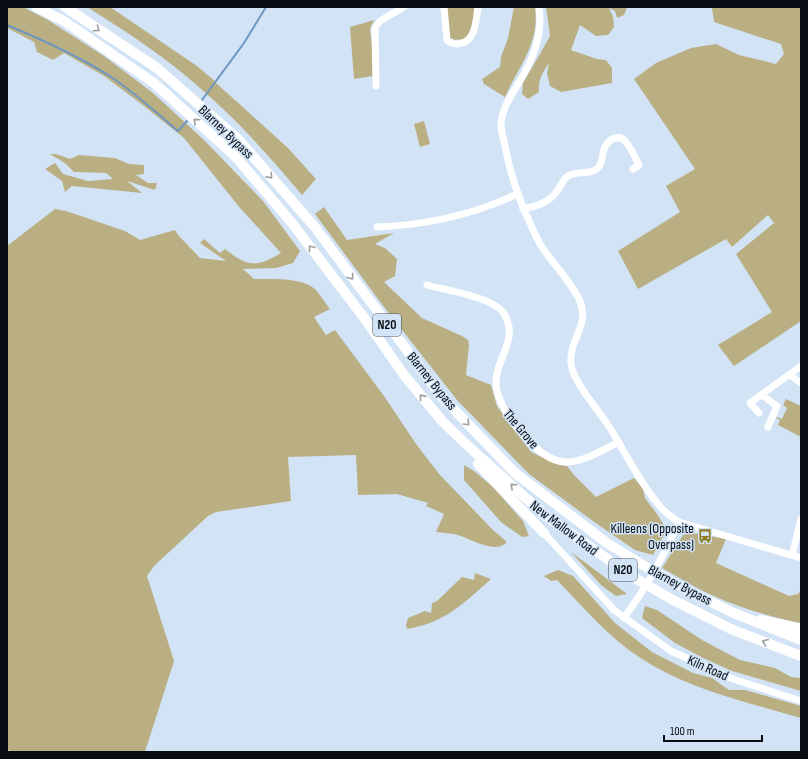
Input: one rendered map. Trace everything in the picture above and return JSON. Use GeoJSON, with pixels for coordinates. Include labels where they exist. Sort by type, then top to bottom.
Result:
{"type":"FeatureCollection","features":[{"type":"Feature","properties":{"kind":"highway","name":"Blarney Bypass"},"geometry":{"type":"LineString","coordinates":[[36,7],[64,21],[154,83],[235,156],[297,229],[365,319],[404,375],[443,422],[468,446]]}},
{"type":"Feature","properties":{"kind":"highway","name":"Blarney Bypass"},"geometry":{"type":"LineString","coordinates":[[65,7],[157,68],[238,139],[314,226],[442,397],[515,473],[606,543],[670,581],[734,613]]}},
{"type":"Feature","properties":{"kind":"highway","name":"N20"},"geometry":{"type":"LineString","coordinates":[[468,446],[478,464],[544,533]]}},
{"type":"Feature","properties":{"kind":"highway","name":"New Mallow Road"},"geometry":{"type":"LineString","coordinates":[[468,446],[547,517],[635,578],[671,599],[733,630],[801,656]]}},
{"type":"Feature","properties":{"kind":"highway","name":"N20"},"geometry":{"type":"LineString","coordinates":[[734,613],[801,629]]}},
{"type":"Feature","properties":{"kind":"highway","name":"N20"},"geometry":{"type":"LineString","coordinates":[[734,613],[801,640]]}},
{"type":"Feature","properties":{"kind":"street"},"geometry":{"type":"LineString","coordinates":[[376,86],[375,28],[380,21],[404,7]]}},
{"type":"Feature","properties":{"kind":"street"},"geometry":{"type":"LineString","coordinates":[[444,7],[447,40],[457,44],[463,43],[473,34],[478,7]]}},
{"type":"Feature","properties":{"kind":"street"},"geometry":{"type":"LineString","coordinates":[[539,7],[541,21],[539,39],[532,58],[502,116],[501,126],[517,194],[523,209],[543,249],[574,291],[582,310],[582,322],[573,346],[571,363],[573,372],[608,424],[635,471],[659,506],[679,522],[801,558]]}},
{"type":"Feature","properties":{"kind":"street"},"geometry":{"type":"LineString","coordinates":[[523,209],[536,206],[546,201],[554,195],[567,176],[574,173],[594,171],[599,166],[609,141],[614,138],[620,138],[625,141],[639,165],[633,169]]}},
{"type":"Feature","properties":{"kind":"street"},"geometry":{"type":"LineString","coordinates":[[378,227],[416,225],[458,216],[484,208],[517,194]]}},
{"type":"Feature","properties":{"kind":"street","name":"The Grove"},"geometry":{"type":"LineString","coordinates":[[427,285],[483,299],[502,311],[510,328],[510,339],[498,367],[496,385],[501,404],[514,424],[537,450],[559,461],[572,461],[584,458],[619,442]]}},
{"type":"Feature","properties":{"kind":"street"},"geometry":{"type":"LineString","coordinates":[[759,413],[750,403],[801,366]]}},
{"type":"Feature","properties":{"kind":"street"},"geometry":{"type":"LineString","coordinates":[[790,375],[801,383]]}},
{"type":"Feature","properties":{"kind":"street"},"geometry":{"type":"LineString","coordinates":[[762,395],[777,406],[768,427]]}},
{"type":"Feature","properties":{"kind":"street"},"geometry":{"type":"LineString","coordinates":[[792,555],[801,519]]}},
{"type":"Feature","properties":{"kind":"street"},"geometry":{"type":"LineString","coordinates":[[624,618],[669,544],[679,522]]}},
{"type":"Feature","properties":{"kind":"street","name":"Kiln Road"},"geometry":{"type":"LineString","coordinates":[[544,533],[614,610],[671,651],[733,679],[801,701]]}},
{"type":"Feature","properties":{"kind":"shaded area"},"geometry":{"type":"Polygon","coordinates":[[[7,7],[23,7],[48,20],[104,56],[153,93],[204,140],[263,201],[300,251],[293,263],[276,268],[243,269],[254,279],[277,279],[302,282],[309,285],[319,293],[330,309],[314,317],[326,335],[335,330],[384,396],[416,444],[440,475],[493,530],[506,541],[506,543],[501,546],[496,547],[482,545],[458,535],[436,532],[444,514],[426,506],[428,503],[397,494],[358,495],[356,455],[288,457],[291,501],[216,512],[208,516],[154,566],[147,576],[174,661],[145,752],[12,752],[7,749],[7,246],[55,209],[66,211],[125,231],[140,240],[175,230],[200,258],[226,261],[200,243],[204,239],[220,253],[225,249],[246,262],[258,263],[281,253],[240,208],[184,138],[104,76],[64,53],[53,60],[37,52],[34,42],[7,28],[7,7]]]}},
{"type":"Feature","properties":{"kind":"shaded area"},"geometry":{"type":"Polygon","coordinates":[[[87,7],[110,7],[197,66],[288,148],[316,179],[302,195],[246,132],[223,108],[196,84],[151,49],[87,7]]]}},
{"type":"Feature","properties":{"kind":"shaded area"},"geometry":{"type":"Polygon","coordinates":[[[447,7],[475,7],[470,32],[464,39],[455,40],[450,38],[447,7]]]}},
{"type":"Feature","properties":{"kind":"shaded area"},"geometry":{"type":"Polygon","coordinates":[[[514,7],[535,7],[536,20],[527,54],[505,97],[484,84],[482,79],[500,67],[501,57],[508,38],[514,7]]]}},
{"type":"Feature","properties":{"kind":"shaded area"},"geometry":{"type":"Polygon","coordinates":[[[546,7],[627,7],[624,15],[617,18],[615,11],[609,8],[613,17],[614,27],[608,35],[596,36],[580,25],[571,50],[597,59],[606,60],[612,68],[612,83],[561,92],[550,86],[547,73],[549,63],[541,77],[539,92],[528,99],[522,94],[523,83],[550,36],[546,7]]]}},
{"type":"Feature","properties":{"kind":"shaded area"},"geometry":{"type":"Polygon","coordinates":[[[708,7],[801,7],[801,321],[734,366],[718,345],[772,312],[736,254],[774,223],[768,215],[732,247],[726,239],[638,289],[618,251],[680,212],[666,186],[695,169],[634,79],[656,63],[691,48],[716,44],[739,55],[776,64],[784,54],[781,44],[714,22],[712,8],[708,7]]]}},
{"type":"Feature","properties":{"kind":"shaded area"},"geometry":{"type":"Polygon","coordinates":[[[374,20],[370,29],[374,61],[373,76],[354,79],[350,27],[374,20]]]}},
{"type":"Feature","properties":{"kind":"shaded area"},"geometry":{"type":"Polygon","coordinates":[[[424,121],[430,144],[420,147],[414,124],[424,121]]]}},
{"type":"Feature","properties":{"kind":"shaded area"},"geometry":{"type":"Polygon","coordinates":[[[50,154],[56,154],[70,159],[79,155],[115,158],[129,164],[144,165],[144,174],[136,175],[148,183],[157,183],[155,190],[127,181],[142,193],[72,186],[65,192],[62,181],[45,169],[55,163],[63,174],[88,181],[113,179],[106,173],[74,172],[65,163],[50,154]]]}},
{"type":"Feature","properties":{"kind":"shaded area"},"geometry":{"type":"Polygon","coordinates":[[[324,207],[347,240],[394,233],[375,244],[385,248],[397,259],[395,276],[384,282],[422,318],[468,340],[469,345],[466,375],[491,385],[497,406],[531,452],[559,465],[567,466],[596,497],[634,478],[643,489],[645,498],[665,527],[664,535],[653,555],[635,550],[529,474],[457,400],[384,307],[315,214],[324,207]]]}},
{"type":"Feature","properties":{"kind":"shaded area"},"geometry":{"type":"Polygon","coordinates":[[[786,399],[801,406],[801,437],[778,425],[780,420],[776,418],[782,419],[787,408],[783,405],[786,399]]]}},
{"type":"Feature","properties":{"kind":"shaded area"},"geometry":{"type":"Polygon","coordinates":[[[464,465],[474,471],[493,487],[523,521],[529,536],[522,537],[501,522],[464,480],[464,465]]]}},
{"type":"Feature","properties":{"kind":"shaded area"},"geometry":{"type":"Polygon","coordinates":[[[692,533],[726,539],[716,563],[789,596],[798,594],[801,590],[801,623],[758,612],[726,601],[702,590],[662,568],[683,535],[692,533]]]}},
{"type":"Feature","properties":{"kind":"shaded area"},"geometry":{"type":"Polygon","coordinates":[[[571,552],[627,594],[616,596],[601,585],[571,552]]]}},
{"type":"Feature","properties":{"kind":"shaded area"},"geometry":{"type":"Polygon","coordinates":[[[558,570],[573,576],[615,623],[652,652],[693,673],[712,678],[729,690],[745,690],[801,706],[801,718],[719,694],[660,670],[630,651],[619,642],[587,612],[557,580],[551,581],[544,576],[558,570]]]}},
{"type":"Feature","properties":{"kind":"shaded area"},"geometry":{"type":"Polygon","coordinates":[[[475,573],[491,579],[463,604],[443,617],[420,626],[407,629],[406,625],[408,618],[425,611],[431,613],[432,603],[437,601],[462,577],[474,580],[475,573]]]}},
{"type":"Feature","properties":{"kind":"shaded area"},"geometry":{"type":"Polygon","coordinates":[[[645,606],[657,610],[702,640],[740,660],[775,668],[791,677],[801,678],[801,691],[732,671],[675,643],[642,618],[645,606]]]}},
{"type":"Feature","properties":{"kind":"waterway"},"geometry":{"type":"LineString","coordinates":[[202,100],[244,43],[266,7]]}},
{"type":"Feature","properties":{"kind":"waterway"},"geometry":{"type":"LineString","coordinates":[[7,25],[34,36],[99,69],[146,103],[178,131],[187,121]]}},
{"type":"Feature","properties":{"kind":"place","name":"Killeens (Opposite Overpass)"},"geometry":{"type":"Point","coordinates":[705,536]}}]}
